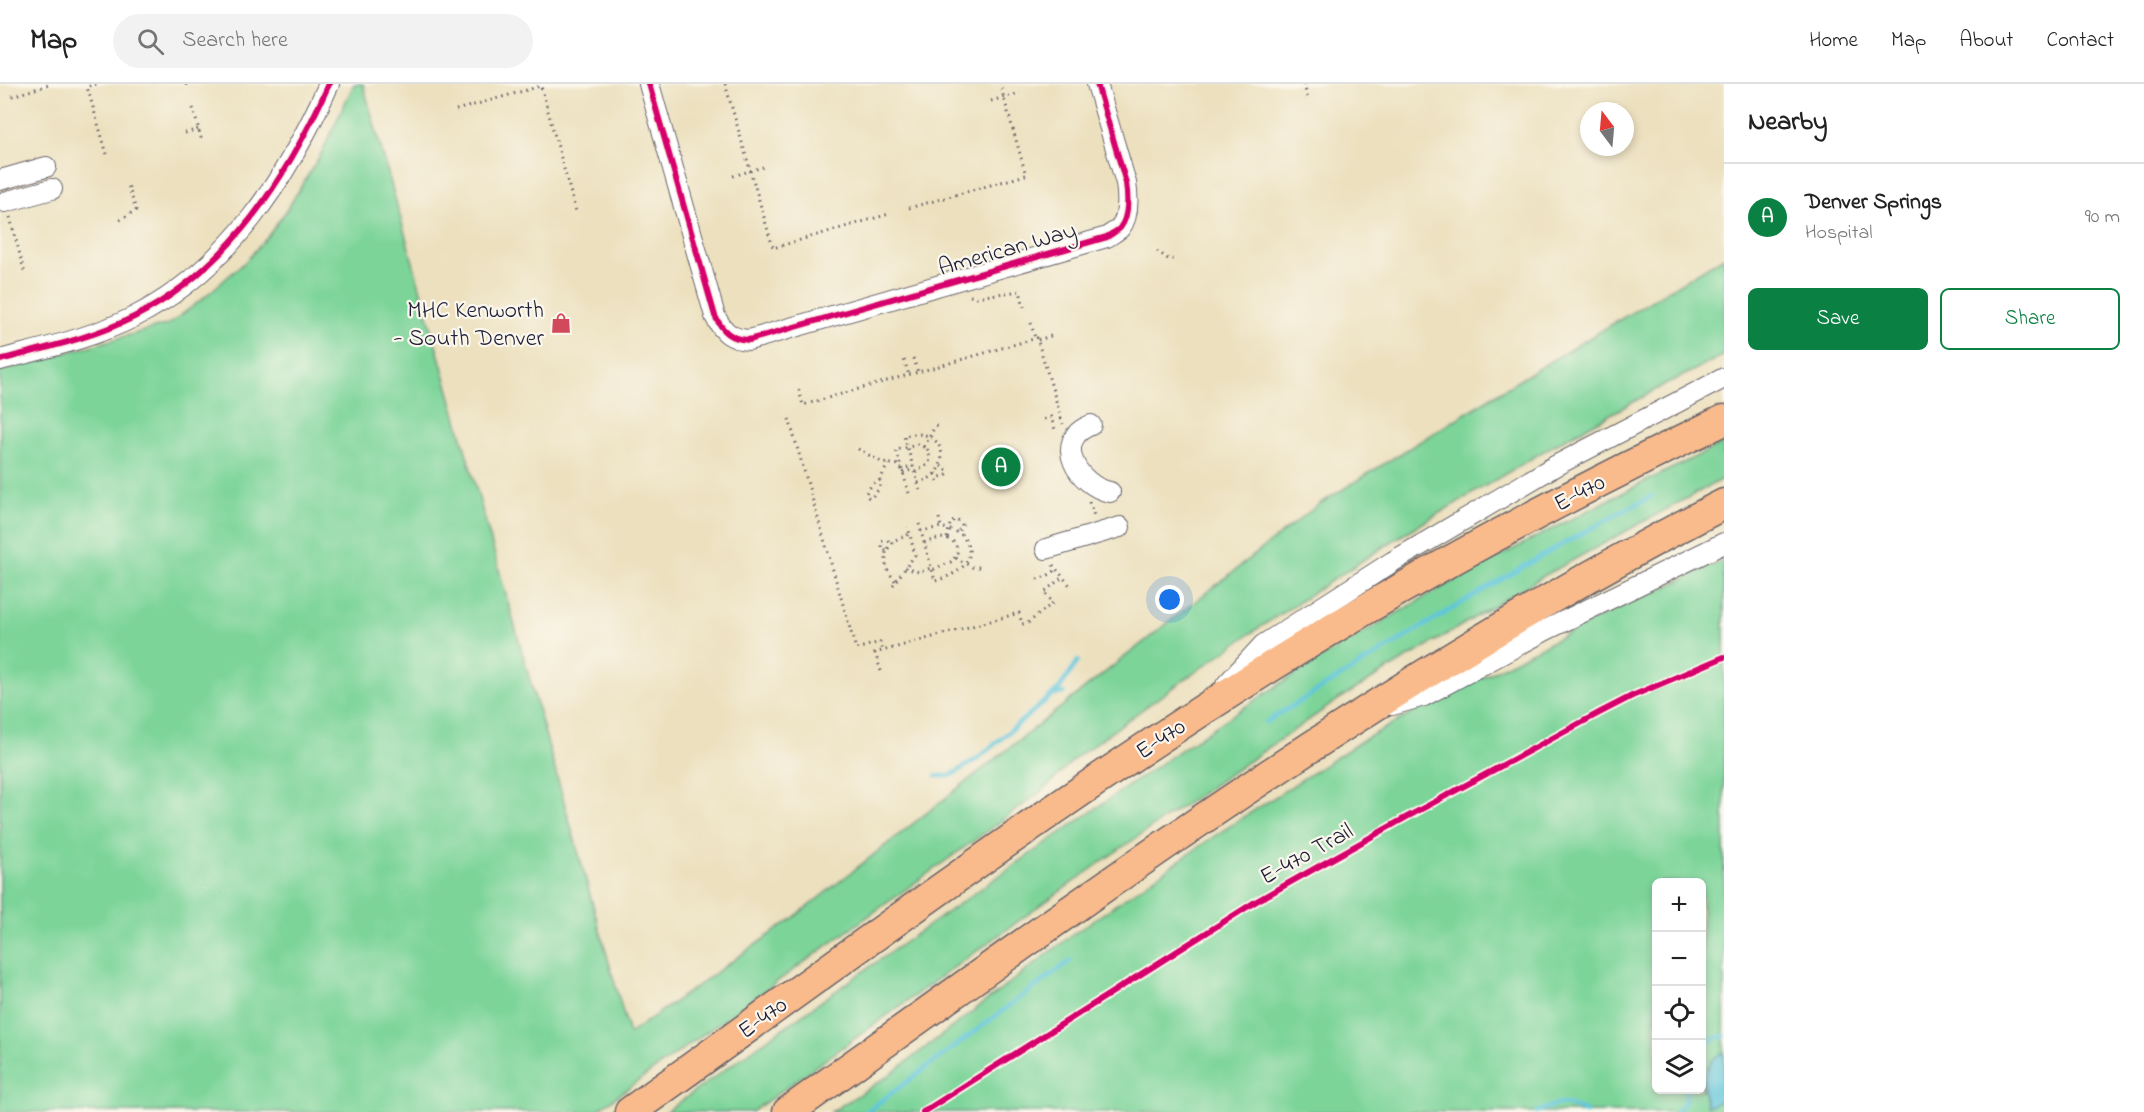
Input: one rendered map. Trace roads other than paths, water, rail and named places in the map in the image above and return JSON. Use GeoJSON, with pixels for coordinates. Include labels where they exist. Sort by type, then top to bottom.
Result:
{"type":"FeatureCollection","features":[{"type":"Feature","properties":{"kind":"highway","name":"E-470"},"geometry":{"type":"LineString","coordinates":[[630,1112],[1041,820],[1204,709],[1372,605],[1487,540],[1602,479],[1724,420]]}},
{"type":"Feature","properties":{"kind":"highway"},"geometry":{"type":"LineString","coordinates":[[788,1112],[1162,845],[1358,715],[1573,586],[1724,504]]}},
{"type":"Feature","properties":{"kind":"street"},"geometry":{"type":"LineString","coordinates":[[0,360],[82,337],[133,317],[191,280],[226,247],[275,187],[306,134],[329,84]]}},
{"type":"Feature","properties":{"kind":"street","name":"American Way"},"geometry":{"type":"LineString","coordinates":[[649,84],[716,316],[726,334],[733,338],[749,340],[1107,237],[1121,227],[1126,211],[1126,183],[1097,84]]}},
{"type":"Feature","properties":{"kind":"street"},"geometry":{"type":"LineString","coordinates":[[0,180],[46,168]]}},
{"type":"Feature","properties":{"kind":"street"},"geometry":{"type":"LineString","coordinates":[[6,205],[52,189]]}},
{"type":"Feature","properties":{"kind":"street"},"geometry":{"type":"LineString","coordinates":[[1204,709],[1263,645],[1392,562],[1555,466],[1724,378]]}},
{"type":"Feature","properties":{"kind":"street"},"geometry":{"type":"LineString","coordinates":[[1091,425],[1082,428],[1074,438],[1072,448],[1074,465],[1092,486],[1110,492]]}},
{"type":"Feature","properties":{"kind":"street"},"geometry":{"type":"LineString","coordinates":[[1049,557],[1120,527]]}},
{"type":"Feature","properties":{"kind":"street"},"geometry":{"type":"LineString","coordinates":[[1358,715],[1424,696],[1556,625],[1724,543]]}},
{"type":"Feature","properties":{"kind":"water"},"geometry":{"type":"Polygon","coordinates":[[[1724,1053],[1724,1099],[1707,1106],[1704,1094],[1706,1073],[1717,1057],[1724,1053]]]}},
{"type":"Feature","properties":{"kind":"waterway"},"geometry":{"type":"LineString","coordinates":[[1266,722],[1506,577],[1652,496]]}},
{"type":"Feature","properties":{"kind":"waterway"},"geometry":{"type":"LineString","coordinates":[[936,776],[950,776],[977,759],[1059,689],[1078,661]]}},
{"type":"Feature","properties":{"kind":"waterway"},"geometry":{"type":"LineString","coordinates":[[1054,694],[1064,693]]}},
{"type":"Feature","properties":{"kind":"waterway"},"geometry":{"type":"LineString","coordinates":[[866,1112],[1070,961]]}},
{"type":"Feature","properties":{"kind":"waterway"},"geometry":{"type":"LineString","coordinates":[[1706,1044],[1715,1038],[1724,1036]]}},
{"type":"Feature","properties":{"kind":"waterway"},"geometry":{"type":"LineString","coordinates":[[1675,1112],[1684,1104],[1686,1094]]}},
{"type":"Feature","properties":{"kind":"waterway"},"geometry":{"type":"LineString","coordinates":[[1537,1112],[1562,1104],[1586,1112]]}},
{"type":"Feature","properties":{"kind":"place","name":"MHC Kenworth - South Denver"},"geometry":{"type":"Point","coordinates":[561,323]}},
{"type":"Feature","properties":{"kind":"place","name":"Denver Springs"},"geometry":{"type":"Point","coordinates":[1001,467]}}]}
